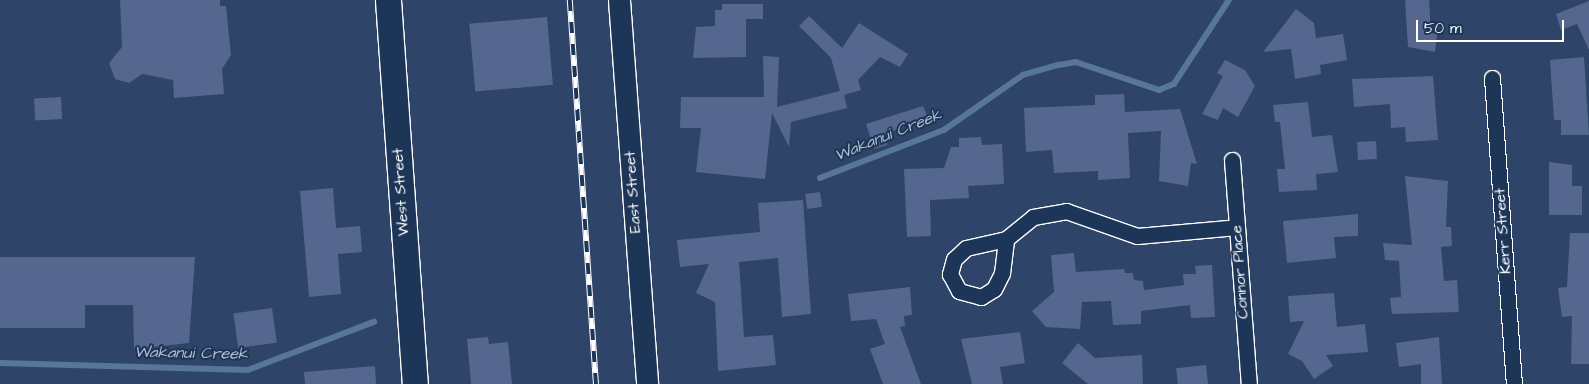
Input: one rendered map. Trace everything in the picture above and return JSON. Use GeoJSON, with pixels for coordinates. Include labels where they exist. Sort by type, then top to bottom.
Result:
{"type":"FeatureCollection","features":[{"type":"Feature","properties":{"kind":"highway","name":"West Street"},"geometry":{"type":"LineString","coordinates":[[388,0],[415,384]]}},
{"type":"Feature","properties":{"kind":"main road","name":"East Street"},"geometry":{"type":"LineString","coordinates":[[619,0],[647,384]]}},
{"type":"Feature","properties":{"kind":"street","name":"Kerr Street"},"geometry":{"type":"LineString","coordinates":[[1492,78],[1514,384]]}},
{"type":"Feature","properties":{"kind":"street","name":"Connor Place"},"geometry":{"type":"LineString","coordinates":[[1232,160],[1249,384]]}},
{"type":"Feature","properties":{"kind":"street"},"geometry":{"type":"LineString","coordinates":[[1006,239],[1034,218],[1066,211],[1137,236],[1237,227]]}},
{"type":"Feature","properties":{"kind":"building"},"geometry":{"type":"Polygon","coordinates":[[[120,0],[220,0],[220,6],[226,6],[231,55],[222,69],[224,94],[174,98],[173,80],[142,74],[129,83],[115,79],[109,63],[122,47],[120,0]]]}},
{"type":"Feature","properties":{"kind":"building"},"geometry":{"type":"Polygon","coordinates":[[[1405,0],[1429,0],[1431,33],[1437,34],[1435,52],[1408,47],[1405,0]]]}},
{"type":"Feature","properties":{"kind":"building"},"geometry":{"type":"Polygon","coordinates":[[[1589,1],[1589,50],[1577,24],[1561,30],[1556,14],[1589,1]]]}},
{"type":"Feature","properties":{"kind":"building"},"geometry":{"type":"Polygon","coordinates":[[[722,4],[763,4],[763,19],[746,19],[746,57],[693,58],[696,27],[715,26],[715,10],[722,10],[722,4]]]}},
{"type":"Feature","properties":{"kind":"building"},"geometry":{"type":"Polygon","coordinates":[[[1296,9],[1314,23],[1316,38],[1343,34],[1347,60],[1320,65],[1321,74],[1295,79],[1291,49],[1263,52],[1296,9]]]}},
{"type":"Feature","properties":{"kind":"building"},"geometry":{"type":"Polygon","coordinates":[[[809,16],[842,48],[859,23],[908,54],[900,67],[880,57],[858,80],[861,90],[844,95],[847,108],[791,122],[789,147],[772,113],[765,179],[696,172],[701,128],[680,128],[681,97],[764,97],[763,56],[779,57],[777,107],[840,91],[831,58],[799,26],[809,16]]]}},
{"type":"Feature","properties":{"kind":"building"},"geometry":{"type":"Polygon","coordinates":[[[547,17],[553,85],[475,92],[469,24],[547,17]]]}},
{"type":"Feature","properties":{"kind":"building"},"geometry":{"type":"Polygon","coordinates":[[[1584,57],[1589,135],[1561,135],[1561,120],[1554,120],[1550,60],[1584,57]]]}},
{"type":"Feature","properties":{"kind":"building"},"geometry":{"type":"Polygon","coordinates":[[[1225,60],[1245,70],[1255,86],[1238,117],[1223,108],[1218,120],[1202,114],[1223,76],[1217,73],[1225,60]]]}},
{"type":"Feature","properties":{"kind":"building"},"geometry":{"type":"Polygon","coordinates":[[[1433,76],[1438,140],[1406,142],[1405,127],[1391,128],[1390,104],[1354,107],[1352,79],[1433,76]]]}},
{"type":"Feature","properties":{"kind":"building"},"geometry":{"type":"Polygon","coordinates":[[[1124,94],[1125,112],[1180,109],[1197,164],[1191,163],[1188,186],[1159,181],[1161,131],[1128,133],[1130,178],[1098,180],[1098,171],[1054,173],[1052,150],[1026,152],[1024,108],[1095,105],[1095,95],[1124,94]]]}},
{"type":"Feature","properties":{"kind":"building"},"geometry":{"type":"Polygon","coordinates":[[[61,97],[62,119],[35,120],[34,98],[61,97]]]}},
{"type":"Feature","properties":{"kind":"building"},"geometry":{"type":"Polygon","coordinates":[[[1308,102],[1312,137],[1332,135],[1338,172],[1316,174],[1317,190],[1279,192],[1277,169],[1285,169],[1280,122],[1275,122],[1273,105],[1308,102]]]}},
{"type":"Feature","properties":{"kind":"building"},"geometry":{"type":"Polygon","coordinates":[[[923,106],[927,115],[885,135],[887,145],[874,149],[866,124],[923,106]]]}},
{"type":"Feature","properties":{"kind":"building"},"geometry":{"type":"Polygon","coordinates":[[[981,137],[982,145],[1002,144],[1004,184],[968,186],[969,198],[930,200],[931,236],[907,237],[904,169],[944,168],[951,147],[959,147],[959,138],[981,137]]]}},
{"type":"Feature","properties":{"kind":"building"},"geometry":{"type":"Polygon","coordinates":[[[1376,141],[1377,159],[1358,160],[1357,142],[1376,141]]]}},
{"type":"Feature","properties":{"kind":"building"},"geometry":{"type":"Polygon","coordinates":[[[1549,162],[1572,165],[1572,186],[1582,186],[1582,215],[1549,215],[1549,162]]]}},
{"type":"Feature","properties":{"kind":"building"},"geometry":{"type":"Polygon","coordinates":[[[1405,176],[1448,181],[1446,227],[1451,227],[1452,246],[1441,247],[1444,281],[1457,280],[1459,312],[1392,314],[1390,298],[1401,297],[1399,261],[1385,260],[1383,243],[1412,245],[1405,176]]]}},
{"type":"Feature","properties":{"kind":"building"},"geometry":{"type":"Polygon","coordinates":[[[333,188],[336,228],[360,226],[362,252],[338,254],[341,294],[309,297],[300,191],[333,188]]]}},
{"type":"Feature","properties":{"kind":"building"},"geometry":{"type":"Polygon","coordinates":[[[820,192],[822,207],[807,209],[805,194],[820,192]]]}},
{"type":"Feature","properties":{"kind":"building"},"geometry":{"type":"Polygon","coordinates":[[[803,200],[811,314],[782,317],[778,258],[739,262],[744,337],[773,335],[776,365],[718,371],[715,302],[696,293],[709,264],[680,267],[677,240],[760,232],[758,203],[803,200]]]}},
{"type":"Feature","properties":{"kind":"building"},"geometry":{"type":"Polygon","coordinates":[[[1358,214],[1358,236],[1334,237],[1336,258],[1287,263],[1283,221],[1358,214]]]}},
{"type":"Feature","properties":{"kind":"building"},"geometry":{"type":"Polygon","coordinates":[[[1570,233],[1589,233],[1589,364],[1571,364],[1572,316],[1562,317],[1558,288],[1567,287],[1570,233]]]}},
{"type":"Feature","properties":{"kind":"building"},"geometry":{"type":"Polygon","coordinates":[[[1074,253],[1076,272],[1124,269],[1125,273],[1133,273],[1134,280],[1143,281],[1144,290],[1184,285],[1183,274],[1196,274],[1195,266],[1212,265],[1215,317],[1191,318],[1190,305],[1141,311],[1141,324],[1113,325],[1111,301],[1082,302],[1080,329],[1046,327],[1032,311],[1054,292],[1051,255],[1074,253]]]}},
{"type":"Feature","properties":{"kind":"building"},"geometry":{"type":"Polygon","coordinates":[[[0,257],[195,257],[189,343],[134,349],[133,305],[85,305],[85,328],[0,328],[0,257]]]}},
{"type":"Feature","properties":{"kind":"building"},"geometry":{"type":"Polygon","coordinates":[[[910,287],[912,315],[904,316],[905,326],[900,327],[921,384],[883,384],[870,349],[885,344],[876,319],[851,321],[848,294],[910,287]]]}},
{"type":"Feature","properties":{"kind":"building"},"geometry":{"type":"Polygon","coordinates":[[[1334,293],[1337,327],[1365,324],[1368,352],[1326,355],[1333,366],[1314,379],[1302,361],[1288,354],[1304,321],[1290,322],[1288,296],[1334,293]]]}},
{"type":"Feature","properties":{"kind":"building"},"geometry":{"type":"Polygon","coordinates":[[[272,308],[277,343],[238,348],[233,313],[272,308]]]}},
{"type":"Feature","properties":{"kind":"building"},"geometry":{"type":"Polygon","coordinates":[[[1020,332],[1025,363],[1000,367],[1003,384],[972,384],[961,339],[1020,332]]]}},
{"type":"Feature","properties":{"kind":"building"},"geometry":{"type":"Polygon","coordinates":[[[488,337],[489,344],[508,342],[512,384],[471,384],[467,339],[488,337]]]}},
{"type":"Feature","properties":{"kind":"building"},"geometry":{"type":"Polygon","coordinates":[[[1439,337],[1442,384],[1421,384],[1421,364],[1399,367],[1396,343],[1439,337]]]}},
{"type":"Feature","properties":{"kind":"building"},"geometry":{"type":"Polygon","coordinates":[[[1078,343],[1095,358],[1142,355],[1143,384],[1088,384],[1062,363],[1078,343]]]}},
{"type":"Feature","properties":{"kind":"building"},"geometry":{"type":"Polygon","coordinates":[[[1206,365],[1208,384],[1178,384],[1176,368],[1206,365]]]}},
{"type":"Feature","properties":{"kind":"building"},"geometry":{"type":"Polygon","coordinates":[[[375,366],[376,384],[305,384],[304,372],[375,366]]]}},
{"type":"Feature","properties":{"kind":"waterway","name":"Wakanui Creek"},"geometry":{"type":"LineString","coordinates":[[820,178],[944,130],[1023,75],[1059,65],[1076,62],[1159,90],[1174,84],[1229,0]]}},
{"type":"Feature","properties":{"kind":"waterway","name":"Wakanui Creek"},"geometry":{"type":"LineString","coordinates":[[0,363],[248,370],[374,322]]}},
{"type":"Feature","properties":{"kind":"railway"},"geometry":{"type":"LineString","coordinates":[[570,0],[596,384]]}}]}
